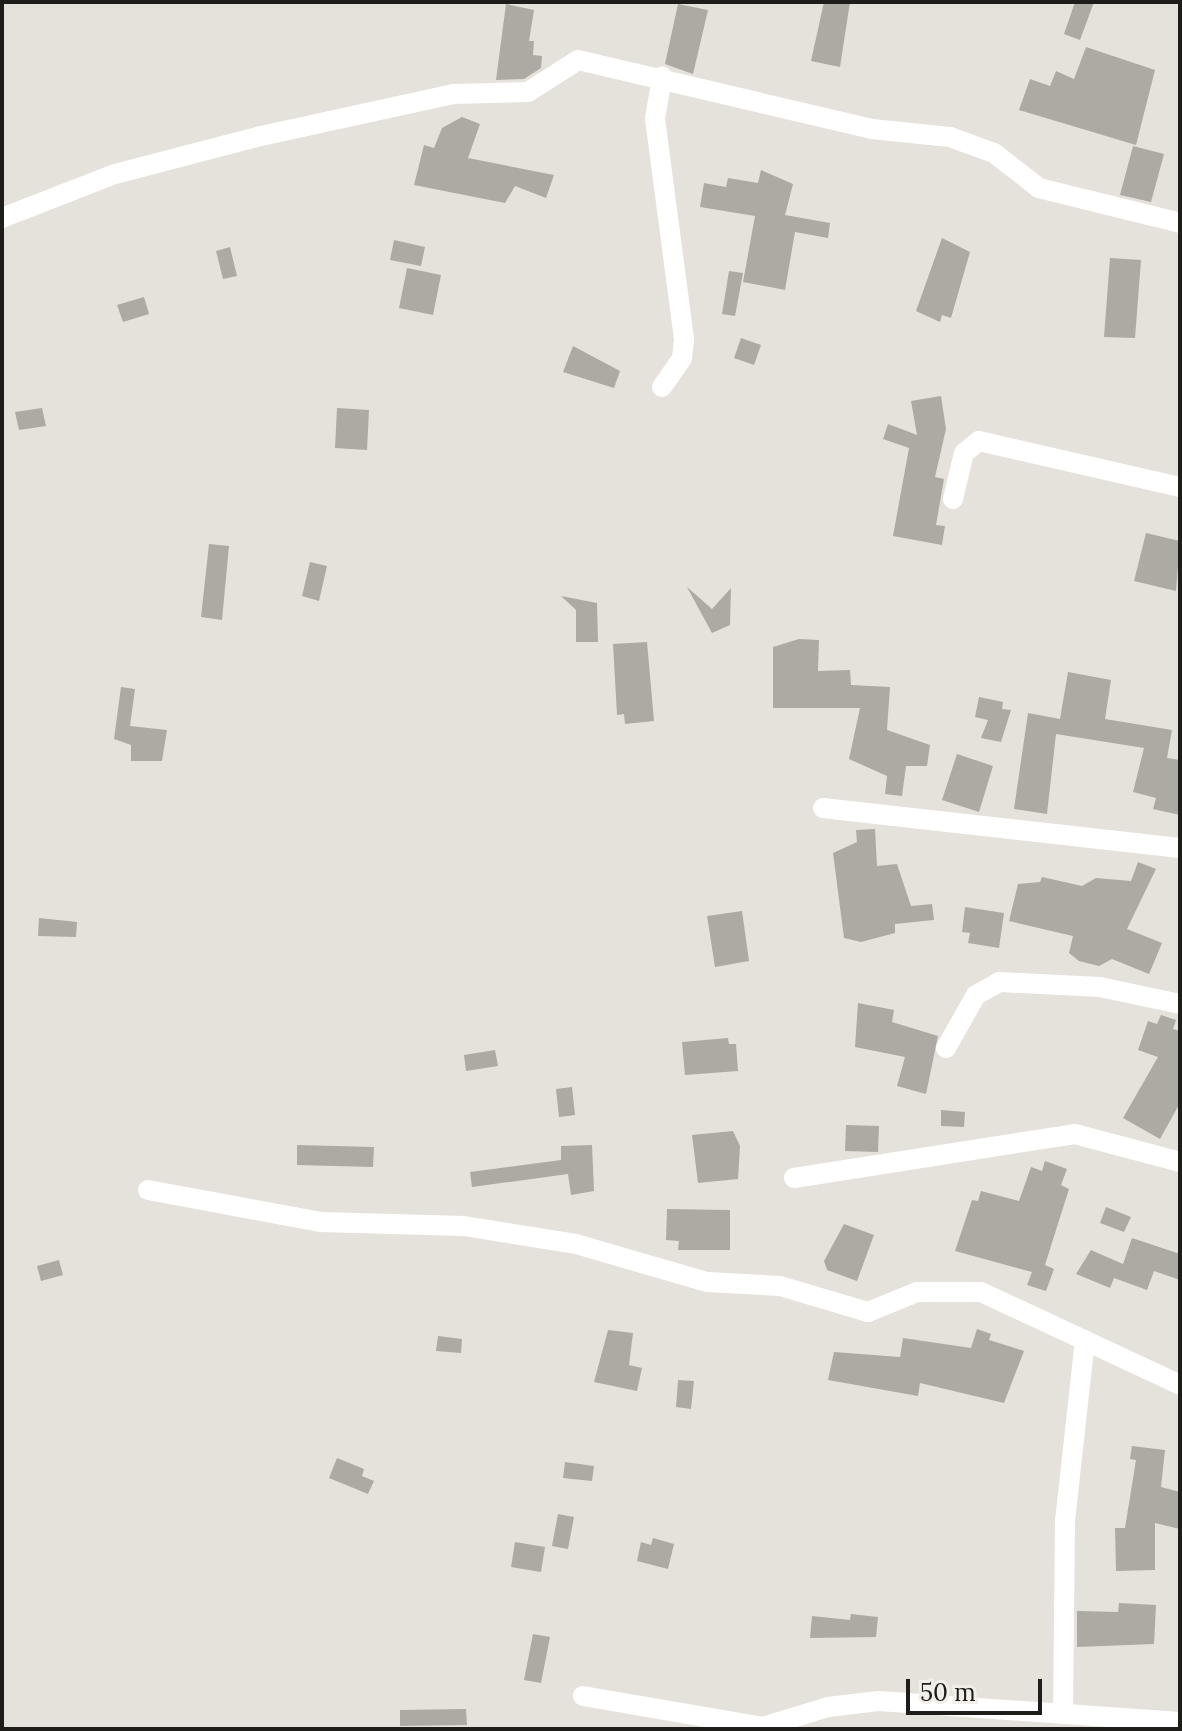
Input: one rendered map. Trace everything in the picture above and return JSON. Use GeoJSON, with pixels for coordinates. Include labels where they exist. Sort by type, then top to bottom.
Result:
{"type":"FeatureCollection","features":[{"type":"Feature","properties":{"kind":"street"},"geometry":{"type":"LineString","coordinates":[[2,218],[115,174],[261,136],[453,94],[528,92],[578,60],[662,77],[872,129],[950,137],[994,153],[1039,188],[1180,223]]}},
{"type":"Feature","properties":{"kind":"street"},"geometry":{"type":"LineString","coordinates":[[662,77],[655,119],[684,339],[682,358],[662,387]]}},
{"type":"Feature","properties":{"kind":"street"},"geometry":{"type":"LineString","coordinates":[[953,499],[964,453],[979,441],[1180,487]]}},
{"type":"Feature","properties":{"kind":"street"},"geometry":{"type":"LineString","coordinates":[[823,808],[1180,848]]}},
{"type":"Feature","properties":{"kind":"street"},"geometry":{"type":"LineString","coordinates":[[946,1048],[976,995],[999,982],[1100,987],[1180,1004]]}},
{"type":"Feature","properties":{"kind":"street"},"geometry":{"type":"LineString","coordinates":[[794,1178],[1075,1134],[1180,1162]]}},
{"type":"Feature","properties":{"kind":"street"},"geometry":{"type":"LineString","coordinates":[[148,1190],[320,1222],[464,1226],[548,1239],[707,1282],[780,1286],[868,1312],[917,1292],[981,1292],[1180,1385]]}},
{"type":"Feature","properties":{"kind":"street"},"geometry":{"type":"LineString","coordinates":[[1063,1714],[1066,1507],[1085,1340]]}},
{"type":"Feature","properties":{"kind":"street"},"geometry":{"type":"LineString","coordinates":[[583,1696],[763,1727],[828,1707],[879,1701],[1180,1722]]}},
{"type":"Feature","properties":{"kind":"building"},"geometry":{"type":"Polygon","coordinates":[[[824,2],[850,2],[840,67],[811,61],[824,2]]]}},
{"type":"Feature","properties":{"kind":"building"},"geometry":{"type":"Polygon","coordinates":[[[1075,2],[1094,2],[1080,40],[1064,34],[1075,2]]]}},
{"type":"Feature","properties":{"kind":"building"},"geometry":{"type":"Polygon","coordinates":[[[506,4],[534,10],[529,41],[534,41],[533,55],[542,56],[541,68],[524,79],[496,80],[506,4]]]}},
{"type":"Feature","properties":{"kind":"building"},"geometry":{"type":"Polygon","coordinates":[[[678,4],[708,10],[693,74],[665,64],[678,4]]]}},
{"type":"Feature","properties":{"kind":"building"},"geometry":{"type":"Polygon","coordinates":[[[1086,47],[1155,70],[1136,145],[1019,110],[1030,79],[1050,86],[1056,71],[1074,79],[1086,47]]]}},
{"type":"Feature","properties":{"kind":"building"},"geometry":{"type":"Polygon","coordinates":[[[462,117],[480,124],[468,158],[554,175],[546,198],[515,186],[505,203],[414,185],[424,145],[434,148],[442,128],[462,117]]]}},
{"type":"Feature","properties":{"kind":"building"},"geometry":{"type":"Polygon","coordinates":[[[1133,146],[1164,154],[1151,202],[1120,195],[1133,146]]]}},
{"type":"Feature","properties":{"kind":"building"},"geometry":{"type":"Polygon","coordinates":[[[761,170],[793,184],[785,215],[830,223],[828,238],[795,232],[785,290],[743,282],[755,216],[700,207],[704,183],[726,187],[728,178],[758,183],[761,170]]]}},
{"type":"Feature","properties":{"kind":"building"},"geometry":{"type":"Polygon","coordinates":[[[942,238],[970,252],[951,318],[942,315],[940,322],[916,311],[942,238]]]}},
{"type":"Feature","properties":{"kind":"building"},"geometry":{"type":"Polygon","coordinates":[[[394,240],[425,247],[421,266],[390,260],[394,240]]]}},
{"type":"Feature","properties":{"kind":"building"},"geometry":{"type":"Polygon","coordinates":[[[230,247],[237,276],[223,279],[216,251],[230,247]]]}},
{"type":"Feature","properties":{"kind":"building"},"geometry":{"type":"Polygon","coordinates":[[[1110,258],[1141,260],[1135,338],[1104,337],[1110,258]]]}},
{"type":"Feature","properties":{"kind":"building"},"geometry":{"type":"Polygon","coordinates":[[[407,268],[441,275],[433,315],[399,308],[407,268]]]}},
{"type":"Feature","properties":{"kind":"building"},"geometry":{"type":"Polygon","coordinates":[[[729,271],[743,273],[735,316],[722,314],[729,271]]]}},
{"type":"Feature","properties":{"kind":"building"},"geometry":{"type":"Polygon","coordinates":[[[144,297],[149,314],[123,322],[117,305],[144,297]]]}},
{"type":"Feature","properties":{"kind":"building"},"geometry":{"type":"Polygon","coordinates":[[[741,338],[761,345],[754,365],[734,358],[741,338]]]}},
{"type":"Feature","properties":{"kind":"building"},"geometry":{"type":"Polygon","coordinates":[[[573,346],[620,371],[614,388],[563,372],[573,346]]]}},
{"type":"Feature","properties":{"kind":"building"},"geometry":{"type":"Polygon","coordinates":[[[941,396],[946,429],[935,477],[944,479],[936,525],[945,526],[942,545],[893,536],[909,448],[883,439],[888,424],[917,435],[911,401],[941,396]]]}},
{"type":"Feature","properties":{"kind":"building"},"geometry":{"type":"Polygon","coordinates":[[[42,408],[46,426],[19,430],[15,412],[42,408]]]}},
{"type":"Feature","properties":{"kind":"building"},"geometry":{"type":"Polygon","coordinates":[[[337,408],[369,410],[367,450],[335,448],[337,408]]]}},
{"type":"Feature","properties":{"kind":"building"},"geometry":{"type":"Polygon","coordinates":[[[1146,533],[1180,541],[1176,591],[1134,581],[1146,533]]]}},
{"type":"Feature","properties":{"kind":"building"},"geometry":{"type":"Polygon","coordinates":[[[209,544],[229,546],[222,620],[201,617],[209,544]]]}},
{"type":"Feature","properties":{"kind":"building"},"geometry":{"type":"Polygon","coordinates":[[[310,562],[327,566],[319,601],[302,596],[310,562]]]}},
{"type":"Feature","properties":{"kind":"building"},"geometry":{"type":"Polygon","coordinates":[[[687,587],[712,609],[731,588],[730,625],[712,633],[687,587]]]}},
{"type":"Feature","properties":{"kind":"building"},"geometry":{"type":"Polygon","coordinates":[[[561,596],[597,603],[598,642],[576,642],[576,610],[561,596]]]}},
{"type":"Feature","properties":{"kind":"building"},"geometry":{"type":"Polygon","coordinates":[[[799,639],[819,640],[818,671],[850,670],[851,685],[890,687],[887,730],[930,745],[927,766],[906,766],[902,796],[885,794],[887,776],[849,759],[860,708],[773,708],[773,647],[799,639]]]}},
{"type":"Feature","properties":{"kind":"building"},"geometry":{"type":"Polygon","coordinates":[[[647,642],[654,721],[625,724],[624,714],[617,715],[613,644],[647,642]]]}},
{"type":"Feature","properties":{"kind":"building"},"geometry":{"type":"Polygon","coordinates":[[[1068,672],[1111,680],[1105,719],[1172,730],[1167,758],[1180,760],[1180,815],[1153,809],[1156,798],[1133,792],[1144,748],[1056,734],[1047,814],[1014,809],[1028,713],[1060,719],[1068,672]]]}},
{"type":"Feature","properties":{"kind":"building"},"geometry":{"type":"Polygon","coordinates":[[[121,687],[135,689],[130,726],[167,730],[162,761],[131,761],[131,745],[114,739],[121,687]]]}},
{"type":"Feature","properties":{"kind":"building"},"geometry":{"type":"Polygon","coordinates":[[[979,697],[1003,702],[1002,709],[1011,710],[1001,742],[981,738],[988,720],[975,717],[979,697]]]}},
{"type":"Feature","properties":{"kind":"building"},"geometry":{"type":"Polygon","coordinates":[[[957,754],[993,766],[979,812],[942,800],[957,754]]]}},
{"type":"Feature","properties":{"kind":"building"},"geometry":{"type":"Polygon","coordinates":[[[875,829],[877,866],[897,864],[911,906],[932,904],[934,920],[895,924],[895,933],[861,942],[844,938],[833,853],[857,842],[856,830],[875,829]]]}},
{"type":"Feature","properties":{"kind":"building"},"geometry":{"type":"Polygon","coordinates":[[[1138,862],[1156,869],[1127,929],[1162,943],[1149,974],[1112,959],[1099,966],[1079,961],[1069,953],[1073,936],[1009,921],[1018,884],[1040,882],[1042,877],[1082,886],[1096,878],[1131,881],[1138,862]]]}},
{"type":"Feature","properties":{"kind":"building"},"geometry":{"type":"Polygon","coordinates":[[[965,907],[1004,913],[999,948],[968,943],[970,933],[962,932],[965,907]]]}},
{"type":"Feature","properties":{"kind":"building"},"geometry":{"type":"Polygon","coordinates":[[[742,911],[749,961],[715,967],[707,916],[742,911]]]}},
{"type":"Feature","properties":{"kind":"building"},"geometry":{"type":"Polygon","coordinates":[[[39,918],[77,922],[76,937],[38,936],[39,918]]]}},
{"type":"Feature","properties":{"kind":"building"},"geometry":{"type":"Polygon","coordinates":[[[858,1003],[894,1010],[892,1022],[938,1036],[926,1094],[897,1086],[905,1057],[855,1047],[858,1003]]]}},
{"type":"Feature","properties":{"kind":"building"},"geometry":{"type":"Polygon","coordinates":[[[1161,1015],[1176,1020],[1173,1029],[1180,1031],[1180,1103],[1160,1139],[1123,1118],[1158,1057],[1138,1050],[1148,1021],[1157,1024],[1161,1015]]]}},
{"type":"Feature","properties":{"kind":"building"},"geometry":{"type":"Polygon","coordinates":[[[728,1038],[729,1044],[736,1044],[738,1071],[685,1075],[682,1042],[728,1038]]]}},
{"type":"Feature","properties":{"kind":"building"},"geometry":{"type":"Polygon","coordinates":[[[495,1050],[498,1066],[466,1071],[464,1055],[495,1050]]]}},
{"type":"Feature","properties":{"kind":"building"},"geometry":{"type":"Polygon","coordinates":[[[572,1087],[575,1115],[559,1117],[556,1089],[572,1087]]]}},
{"type":"Feature","properties":{"kind":"building"},"geometry":{"type":"Polygon","coordinates":[[[941,1110],[965,1112],[964,1127],[941,1126],[941,1110]]]}},
{"type":"Feature","properties":{"kind":"building"},"geometry":{"type":"Polygon","coordinates":[[[846,1125],[879,1126],[878,1152],[845,1151],[846,1125]]]}},
{"type":"Feature","properties":{"kind":"building"},"geometry":{"type":"Polygon","coordinates":[[[733,1131],[740,1146],[738,1179],[698,1183],[692,1135],[733,1131]]]}},
{"type":"Feature","properties":{"kind":"building"},"geometry":{"type":"Polygon","coordinates":[[[297,1145],[374,1147],[373,1167],[297,1165],[297,1145]]]}},
{"type":"Feature","properties":{"kind":"building"},"geometry":{"type":"Polygon","coordinates":[[[592,1145],[594,1191],[571,1195],[568,1174],[472,1187],[470,1172],[561,1160],[561,1146],[592,1145]]]}},
{"type":"Feature","properties":{"kind":"building"},"geometry":{"type":"Polygon","coordinates":[[[1045,1161],[1067,1169],[1061,1185],[1069,1189],[1045,1265],[1054,1269],[1046,1291],[1027,1285],[1032,1272],[955,1251],[972,1200],[978,1201],[981,1191],[1019,1201],[1031,1167],[1042,1171],[1045,1161]]]}},
{"type":"Feature","properties":{"kind":"building"},"geometry":{"type":"Polygon","coordinates":[[[1106,1207],[1131,1217],[1124,1232],[1100,1223],[1106,1207]]]}},
{"type":"Feature","properties":{"kind":"building"},"geometry":{"type":"Polygon","coordinates":[[[667,1209],[730,1210],[730,1250],[678,1250],[679,1241],[666,1240],[667,1209]]]}},
{"type":"Feature","properties":{"kind":"building"},"geometry":{"type":"Polygon","coordinates":[[[844,1224],[874,1235],[857,1281],[827,1270],[824,1261],[844,1224]]]}},
{"type":"Feature","properties":{"kind":"building"},"geometry":{"type":"Polygon","coordinates":[[[1132,1238],[1180,1254],[1180,1280],[1154,1271],[1147,1290],[1114,1278],[1110,1288],[1076,1274],[1091,1250],[1123,1264],[1132,1238]]]}},
{"type":"Feature","properties":{"kind":"building"},"geometry":{"type":"Polygon","coordinates":[[[59,1260],[63,1275],[41,1281],[37,1266],[59,1260]]]}},
{"type":"Feature","properties":{"kind":"building"},"geometry":{"type":"Polygon","coordinates":[[[977,1329],[991,1334],[989,1340],[1024,1351],[1004,1403],[920,1383],[918,1396],[828,1380],[834,1352],[900,1357],[903,1338],[971,1348],[977,1329]]]}},
{"type":"Feature","properties":{"kind":"building"},"geometry":{"type":"Polygon","coordinates":[[[608,1330],[633,1333],[629,1365],[642,1368],[637,1391],[594,1382],[608,1330]]]}},
{"type":"Feature","properties":{"kind":"building"},"geometry":{"type":"Polygon","coordinates":[[[438,1336],[462,1339],[461,1353],[436,1351],[438,1336]]]}},
{"type":"Feature","properties":{"kind":"building"},"geometry":{"type":"Polygon","coordinates":[[[678,1380],[694,1381],[691,1409],[676,1407],[678,1380]]]}},
{"type":"Feature","properties":{"kind":"building"},"geometry":{"type":"Polygon","coordinates":[[[1132,1446],[1165,1450],[1161,1487],[1180,1492],[1180,1529],[1155,1523],[1155,1570],[1116,1571],[1115,1528],[1125,1528],[1136,1460],[1130,1459],[1132,1446]]]}},
{"type":"Feature","properties":{"kind":"building"},"geometry":{"type":"Polygon","coordinates":[[[337,1458],[364,1469],[362,1476],[374,1481],[368,1494],[329,1478],[337,1458]]]}},
{"type":"Feature","properties":{"kind":"building"},"geometry":{"type":"Polygon","coordinates":[[[565,1462],[594,1466],[592,1481],[563,1478],[565,1462]]]}},
{"type":"Feature","properties":{"kind":"building"},"geometry":{"type":"Polygon","coordinates":[[[558,1514],[574,1517],[568,1549],[552,1546],[558,1514]]]}},
{"type":"Feature","properties":{"kind":"building"},"geometry":{"type":"Polygon","coordinates":[[[653,1538],[674,1544],[668,1569],[637,1561],[641,1542],[651,1545],[653,1538]]]}},
{"type":"Feature","properties":{"kind":"building"},"geometry":{"type":"Polygon","coordinates":[[[515,1542],[545,1547],[541,1572],[511,1567],[515,1542]]]}},
{"type":"Feature","properties":{"kind":"building"},"geometry":{"type":"Polygon","coordinates":[[[1119,1603],[1156,1605],[1154,1644],[1077,1647],[1077,1611],[1118,1612],[1119,1603]]]}},
{"type":"Feature","properties":{"kind":"building"},"geometry":{"type":"Polygon","coordinates":[[[851,1614],[878,1617],[876,1637],[810,1638],[812,1616],[850,1620],[851,1614]]]}},
{"type":"Feature","properties":{"kind":"building"},"geometry":{"type":"Polygon","coordinates":[[[533,1634],[550,1637],[541,1683],[524,1680],[533,1634]]]}},
{"type":"Feature","properties":{"kind":"building"},"geometry":{"type":"Polygon","coordinates":[[[466,1709],[467,1725],[400,1726],[400,1710],[466,1709]]]}}]}
